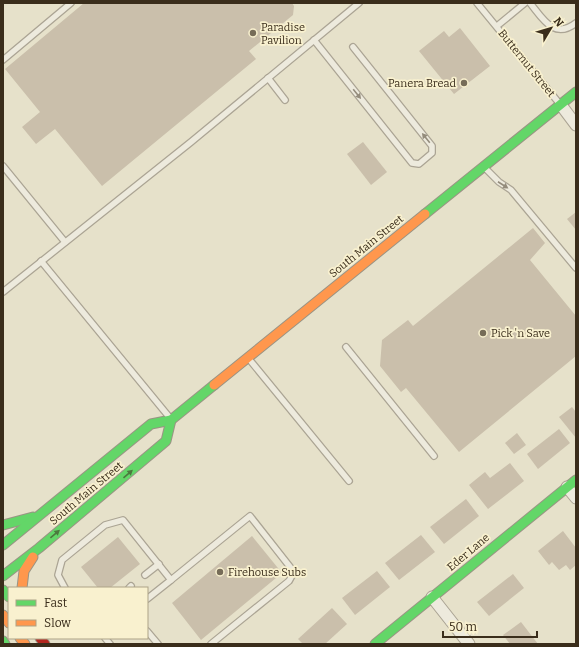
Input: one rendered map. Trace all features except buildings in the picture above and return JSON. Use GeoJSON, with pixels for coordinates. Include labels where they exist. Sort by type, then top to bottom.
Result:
{"type":"FeatureCollection","features":[{"type":"Feature","properties":{"kind":"main road","name":"South Main Street"},"geometry":{"type":"LineString","coordinates":[[3,545],[151,424],[171,420],[576,92]]}},
{"type":"Feature","properties":{"kind":"main road","name":"South Main Street"},"geometry":{"type":"LineString","coordinates":[[3,576],[39,548],[166,441],[171,420]]}},
{"type":"Feature","properties":{"kind":"main road","name":"Eder Lane"},"geometry":{"type":"LineString","coordinates":[[375,644],[572,483]]}},
{"type":"Feature","properties":{"kind":"main road"},"geometry":{"type":"LineString","coordinates":[[3,525],[39,516]]}},
{"type":"Feature","properties":{"kind":"main road"},"geometry":{"type":"LineString","coordinates":[[22,587],[22,576],[24,570],[39,548]]}},
{"type":"Feature","properties":{"kind":"street","name":"Butternut Street"},"geometry":{"type":"LineString","coordinates":[[561,104],[576,125]]}},
{"type":"Feature","properties":{"kind":"street"},"geometry":{"type":"LineString","coordinates":[[572,483],[576,498]]}},
{"type":"Feature","properties":{"kind":"street"},"geometry":{"type":"LineString","coordinates":[[432,597],[469,644]]}},
{"type":"Feature","properties":{"kind":"lane"},"geometry":{"type":"LineString","coordinates":[[3,60],[71,3]]}},
{"type":"Feature","properties":{"kind":"lane"},"geometry":{"type":"LineString","coordinates":[[3,292],[191,142],[359,3]]}},
{"type":"Feature","properties":{"kind":"lane","name":"Butternut Street"},"geometry":{"type":"LineString","coordinates":[[477,3],[561,104]]}},
{"type":"Feature","properties":{"kind":"lane"},"geometry":{"type":"LineString","coordinates":[[497,26],[525,3]]}},
{"type":"Feature","properties":{"kind":"lane"},"geometry":{"type":"LineString","coordinates":[[530,3],[547,24],[554,28],[562,30],[570,28],[576,23]]}},
{"type":"Feature","properties":{"kind":"lane"},"geometry":{"type":"LineString","coordinates":[[314,40],[412,164],[419,164],[432,153],[432,146],[353,47]]}},
{"type":"Feature","properties":{"kind":"lane"},"geometry":{"type":"LineString","coordinates":[[268,78],[285,100]]}},
{"type":"Feature","properties":{"kind":"lane"},"geometry":{"type":"LineString","coordinates":[[3,166],[65,242]]}},
{"type":"Feature","properties":{"kind":"lane"},"geometry":{"type":"LineString","coordinates":[[484,166],[499,182],[511,190],[523,203],[576,268]]}},
{"type":"Feature","properties":{"kind":"lane"},"geometry":{"type":"LineString","coordinates":[[41,261],[171,420]]}},
{"type":"Feature","properties":{"kind":"lane"},"geometry":{"type":"LineString","coordinates":[[346,347],[434,456]]}},
{"type":"Feature","properties":{"kind":"lane"},"geometry":{"type":"LineString","coordinates":[[248,357],[349,481]]}},
{"type":"Feature","properties":{"kind":"lane"},"geometry":{"type":"LineString","coordinates":[[148,598],[250,516],[294,572],[289,581],[211,644]]}},
{"type":"Feature","properties":{"kind":"lane"},"geometry":{"type":"LineString","coordinates":[[64,587],[58,575],[62,560],[105,526],[123,520],[171,580]]}},
{"type":"Feature","properties":{"kind":"lane"},"geometry":{"type":"LineString","coordinates":[[145,575],[159,564]]}},
{"type":"Feature","properties":{"kind":"lane"},"geometry":{"type":"LineString","coordinates":[[148,632],[158,644]]}},
{"type":"Feature","properties":{"kind":"traffic: fast"},"geometry":{"type":"LineString","coordinates":[[425,214],[576,92]]}},
{"type":"Feature","properties":{"kind":"traffic: fast"},"geometry":{"type":"LineString","coordinates":[[3,545],[151,424],[171,420],[214,385]]}},
{"type":"Feature","properties":{"kind":"traffic: fast"},"geometry":{"type":"LineString","coordinates":[[3,576],[39,548],[166,441],[171,420]]}},
{"type":"Feature","properties":{"kind":"traffic: fast"},"geometry":{"type":"LineString","coordinates":[[375,644],[576,480]]}},
{"type":"Feature","properties":{"kind":"traffic: fast"},"geometry":{"type":"LineString","coordinates":[[3,525],[33,517]]}},
{"type":"Feature","properties":{"kind":"traffic: fast"},"geometry":{"type":"LineString","coordinates":[[3,590],[8,596]]}},
{"type":"Feature","properties":{"kind":"traffic: slow"},"geometry":{"type":"LineString","coordinates":[[214,385],[425,214]]}},
{"type":"Feature","properties":{"kind":"traffic: slow"},"geometry":{"type":"LineString","coordinates":[[22,587],[24,571],[33,557]]}},
{"type":"Feature","properties":{"kind":"traffic: slow"},"geometry":{"type":"LineString","coordinates":[[3,615],[8,622]]}},
{"type":"Feature","properties":{"kind":"traffic: slow"},"geometry":{"type":"LineString","coordinates":[[21,639],[25,644]]}},
{"type":"Feature","properties":{"kind":"traffic: jam"},"geometry":{"type":"LineString","coordinates":[[41,639],[45,644]]}},
{"type":"Feature","properties":{"kind":"place","name":"Paradise Pavilion"},"geometry":{"type":"Point","coordinates":[253,33]}},
{"type":"Feature","properties":{"kind":"place","name":"Panera Bread"},"geometry":{"type":"Point","coordinates":[464,83]}},
{"type":"Feature","properties":{"kind":"place","name":"Pick 'n Save"},"geometry":{"type":"Point","coordinates":[483,333]}},
{"type":"Feature","properties":{"kind":"place","name":"Firehouse Subs"},"geometry":{"type":"Point","coordinates":[220,572]}}]}
